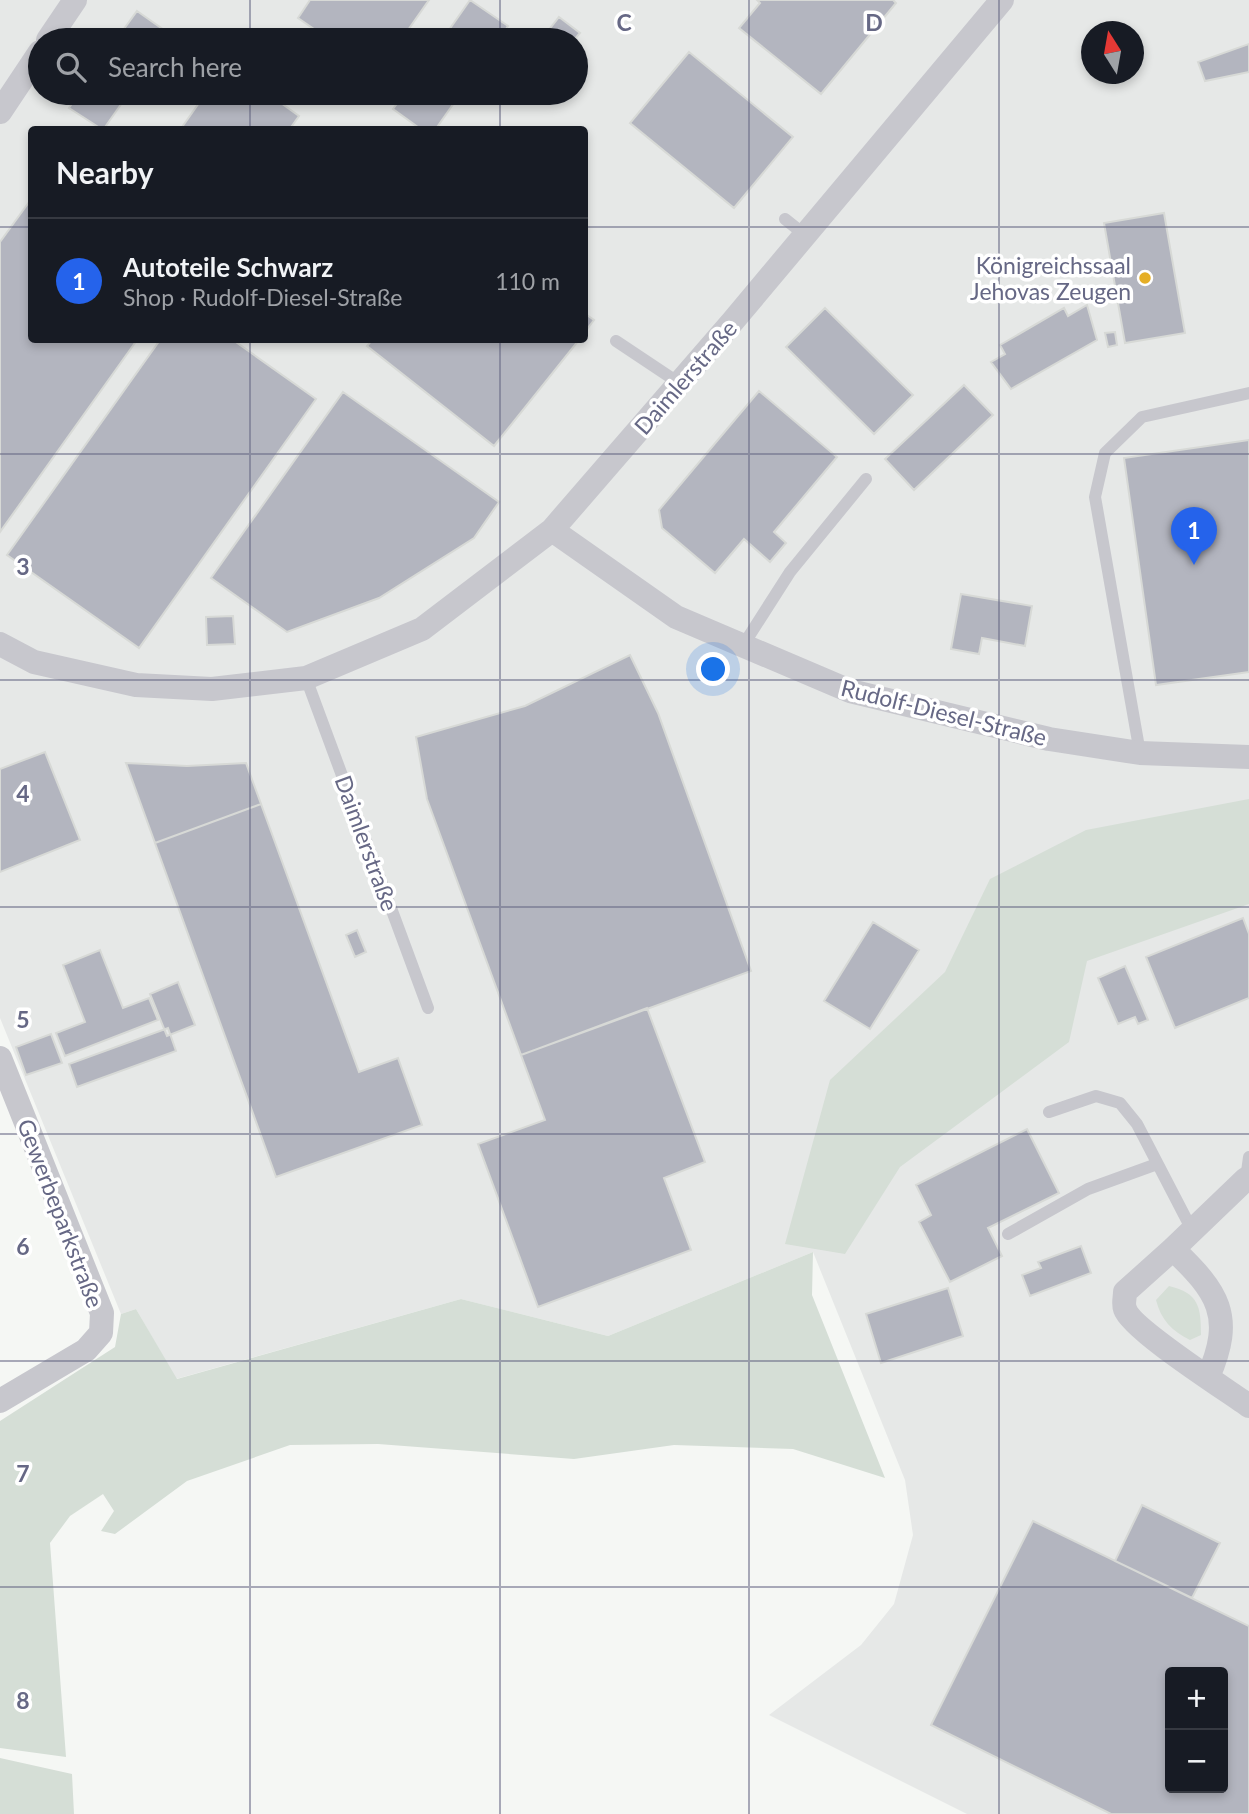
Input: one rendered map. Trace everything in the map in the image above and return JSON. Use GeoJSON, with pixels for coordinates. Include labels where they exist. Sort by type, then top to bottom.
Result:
{"type":"FeatureCollection","features":[{"type":"Feature","properties":{"kind":"street"},"geometry":{"type":"LineString","coordinates":[[56,28],[75,0]]}},
{"type":"Feature","properties":{"kind":"street","name":"Daimlerstraße"},"geometry":{"type":"LineString","coordinates":[[0,644],[34,662],[136,685],[212,689],[306,678],[422,629],[552,530],[1002,0]]}},
{"type":"Feature","properties":{"kind":"street"},"geometry":{"type":"LineString","coordinates":[[0,112],[28,70]]}},
{"type":"Feature","properties":{"kind":"street","name":"Rudolf-Diesel-Straße"},"geometry":{"type":"LineString","coordinates":[[552,530],[676,617],[850,691],[1049,739],[1139,753],[1249,757]]}},
{"type":"Feature","properties":{"kind":"street","name":"Gewerbeparkstraße"},"geometry":{"type":"LineString","coordinates":[[0,1058],[102,1313],[101,1333],[86,1350],[0,1401]]}},
{"type":"Feature","properties":{"kind":"street"},"geometry":{"type":"LineString","coordinates":[[1247,1168],[1192,1230],[1125,1293],[1124,1308],[1132,1321],[1249,1406]]}},
{"type":"Feature","properties":{"kind":"street"},"geometry":{"type":"LineString","coordinates":[[1173,1249],[1205,1279],[1216,1298],[1222,1328],[1219,1352],[1208,1377]]}},
{"type":"Feature","properties":{"kind":"lane"},"geometry":{"type":"LineString","coordinates":[[785,219],[805,235]]}},
{"type":"Feature","properties":{"kind":"lane"},"geometry":{"type":"LineString","coordinates":[[616,341],[679,383]]}},
{"type":"Feature","properties":{"kind":"lane"},"geometry":{"type":"LineString","coordinates":[[1139,753],[1095,497],[1105,453],[1142,417],[1249,393]]}},
{"type":"Feature","properties":{"kind":"lane"},"geometry":{"type":"LineString","coordinates":[[742,647],[790,572],[866,479]]}},
{"type":"Feature","properties":{"kind":"lane","name":"Daimlerstraße"},"geometry":{"type":"LineString","coordinates":[[306,678],[428,1008]]}},
{"type":"Feature","properties":{"kind":"lane"},"geometry":{"type":"LineString","coordinates":[[1049,1112],[1096,1096],[1120,1103],[1137,1124],[1192,1230]]}},
{"type":"Feature","properties":{"kind":"lane"},"geometry":{"type":"LineString","coordinates":[[1008,1234],[1088,1189],[1157,1164]]}},
{"type":"Feature","properties":{"kind":"shaded area"},"geometry":{"type":"Polygon","coordinates":[[[0,0],[1249,0],[1249,1814],[967,1814],[769,1715],[861,1645],[894,1604],[913,1535],[905,1480],[813,1252],[608,1336],[461,1299],[176,1379],[136,1309],[121,1314],[0,1018],[0,0]]]}},
{"type":"Feature","properties":{"kind":"shaded area"},"geometry":{"type":"Polygon","coordinates":[[[1249,799],[1249,904],[1087,961],[1069,1042],[900,1167],[845,1254],[785,1244],[830,1080],[945,972],[990,879],[1086,830],[1249,799]]]}},
{"type":"Feature","properties":{"kind":"shaded area"},"geometry":{"type":"Polygon","coordinates":[[[813,1252],[812,1295],[885,1478],[793,1449],[674,1445],[574,1459],[378,1444],[290,1445],[187,1481],[115,1534],[101,1531],[114,1511],[103,1494],[70,1516],[50,1543],[66,1757],[0,1748],[0,1421],[115,1347],[121,1314],[136,1309],[177,1379],[461,1299],[608,1336],[813,1252]]]}},
{"type":"Feature","properties":{"kind":"shaded area"},"geometry":{"type":"Polygon","coordinates":[[[1169,1286],[1187,1293],[1196,1303],[1201,1335],[1190,1340],[1173,1329],[1164,1319],[1156,1300],[1169,1286]]]}},
{"type":"Feature","properties":{"kind":"shaded area"},"geometry":{"type":"Polygon","coordinates":[[[0,1758],[72,1774],[74,1814],[0,1814],[0,1758]]]}},
{"type":"Feature","properties":{"kind":"building"},"geometry":{"type":"Polygon","coordinates":[[[310,0],[429,0],[409,28],[313,28],[298,18],[310,0]]]}},
{"type":"Feature","properties":{"kind":"building"},"geometry":{"type":"Polygon","coordinates":[[[470,0],[508,26],[507,28],[450,28],[470,0]]]}},
{"type":"Feature","properties":{"kind":"building"},"geometry":{"type":"Polygon","coordinates":[[[757,0],[893,0],[896,3],[821,94],[739,28],[760,3],[757,0]]]}},
{"type":"Feature","properties":{"kind":"building"},"geometry":{"type":"Polygon","coordinates":[[[137,11],[161,28],[125,28],[137,11]]]}},
{"type":"Feature","properties":{"kind":"building"},"geometry":{"type":"Polygon","coordinates":[[[559,17],[573,28],[550,28],[559,17]]]}},
{"type":"Feature","properties":{"kind":"building"},"geometry":{"type":"Polygon","coordinates":[[[1249,44],[1249,72],[1205,81],[1198,62],[1249,44]]]}},
{"type":"Feature","properties":{"kind":"building"},"geometry":{"type":"Polygon","coordinates":[[[689,52],[793,137],[734,208],[630,123],[689,52]]]}},
{"type":"Feature","properties":{"kind":"building"},"geometry":{"type":"Polygon","coordinates":[[[71,105],[121,105],[106,126],[97,126],[69,108],[71,105]]]}},
{"type":"Feature","properties":{"kind":"building"},"geometry":{"type":"Polygon","coordinates":[[[198,105],[284,105],[299,116],[292,126],[183,126],[198,105]]]}},
{"type":"Feature","properties":{"kind":"building"},"geometry":{"type":"Polygon","coordinates":[[[396,105],[453,105],[438,126],[416,126],[393,109],[396,105]]]}},
{"type":"Feature","properties":{"kind":"building"},"geometry":{"type":"Polygon","coordinates":[[[28,204],[28,343],[135,343],[0,532],[0,242],[28,204]]]}},
{"type":"Feature","properties":{"kind":"building","name":"Königreichssaal Jehovas Zeugen"},"geometry":{"type":"Polygon","coordinates":[[[1164,213],[1185,333],[1125,343],[1104,223],[1164,213]]]}},
{"type":"Feature","properties":{"kind":"building"},"geometry":{"type":"Polygon","coordinates":[[[1087,305],[1097,340],[1011,389],[991,362],[1005,354],[1000,345],[1064,308],[1068,316],[1087,305]]]}},
{"type":"Feature","properties":{"kind":"building"},"geometry":{"type":"Polygon","coordinates":[[[825,308],[913,395],[874,434],[786,347],[825,308]]]}},
{"type":"Feature","properties":{"kind":"building"},"geometry":{"type":"Polygon","coordinates":[[[588,316],[594,320],[588,328],[588,316]]]}},
{"type":"Feature","properties":{"kind":"building"},"geometry":{"type":"Polygon","coordinates":[[[1115,332],[1117,345],[1108,347],[1105,333],[1115,332]]]}},
{"type":"Feature","properties":{"kind":"building"},"geometry":{"type":"Polygon","coordinates":[[[158,343],[237,343],[316,399],[139,648],[7,555],[158,343]]]}},
{"type":"Feature","properties":{"kind":"building"},"geometry":{"type":"Polygon","coordinates":[[[370,343],[577,343],[494,446],[367,346],[370,343]]]}},
{"type":"Feature","properties":{"kind":"building"},"geometry":{"type":"Polygon","coordinates":[[[964,385],[993,415],[914,490],[885,459],[964,385]]]}},
{"type":"Feature","properties":{"kind":"building"},"geometry":{"type":"Polygon","coordinates":[[[759,391],[837,457],[774,532],[786,543],[770,562],[744,539],[715,573],[662,528],[659,510],[759,391]]]}},
{"type":"Feature","properties":{"kind":"building"},"geometry":{"type":"Polygon","coordinates":[[[343,392],[499,502],[474,538],[379,598],[287,632],[211,578],[343,392]]]}},
{"type":"Feature","properties":{"kind":"building"},"geometry":{"type":"Polygon","coordinates":[[[1249,440],[1249,672],[1156,685],[1124,458],[1249,440]]]}},
{"type":"Feature","properties":{"kind":"building"},"geometry":{"type":"Polygon","coordinates":[[[961,594],[1032,606],[1025,646],[982,638],[979,654],[951,649],[961,594]]]}},
{"type":"Feature","properties":{"kind":"building"},"geometry":{"type":"Polygon","coordinates":[[[233,616],[235,644],[207,645],[206,617],[233,616]]]}},
{"type":"Feature","properties":{"kind":"building"},"geometry":{"type":"Polygon","coordinates":[[[630,655],[658,713],[751,971],[521,1055],[427,799],[416,737],[525,706],[630,655]]]}},
{"type":"Feature","properties":{"kind":"building"},"geometry":{"type":"Polygon","coordinates":[[[45,752],[80,840],[0,872],[0,769],[45,752]]]}},
{"type":"Feature","properties":{"kind":"building"},"geometry":{"type":"Polygon","coordinates":[[[126,763],[187,766],[246,763],[261,804],[155,843],[126,763]]]}},
{"type":"Feature","properties":{"kind":"building"},"geometry":{"type":"Polygon","coordinates":[[[261,804],[359,1072],[398,1058],[422,1125],[276,1177],[155,843],[261,804]]]}},
{"type":"Feature","properties":{"kind":"building"},"geometry":{"type":"Polygon","coordinates":[[[1243,918],[1249,934],[1249,998],[1175,1028],[1146,957],[1243,918]]]}},
{"type":"Feature","properties":{"kind":"building"},"geometry":{"type":"Polygon","coordinates":[[[873,922],[919,950],[870,1029],[824,1001],[873,922]]]}},
{"type":"Feature","properties":{"kind":"building"},"geometry":{"type":"Polygon","coordinates":[[[357,930],[366,952],[355,957],[346,935],[357,930]]]}},
{"type":"Feature","properties":{"kind":"building"},"geometry":{"type":"Polygon","coordinates":[[[100,950],[123,1008],[149,998],[158,1020],[65,1056],[56,1033],[85,1022],[63,965],[100,950]]]}},
{"type":"Feature","properties":{"kind":"building"},"geometry":{"type":"Polygon","coordinates":[[[1125,966],[1148,1020],[1138,1024],[1135,1017],[1118,1024],[1098,978],[1125,966]]]}},
{"type":"Feature","properties":{"kind":"building"},"geometry":{"type":"Polygon","coordinates":[[[178,982],[195,1025],[167,1036],[150,994],[178,982]]]}},
{"type":"Feature","properties":{"kind":"building"},"geometry":{"type":"Polygon","coordinates":[[[647,1008],[705,1162],[664,1178],[691,1250],[538,1307],[478,1144],[545,1120],[521,1055],[647,1008]]]}},
{"type":"Feature","properties":{"kind":"building"},"geometry":{"type":"Polygon","coordinates":[[[168,1028],[176,1051],[77,1087],[69,1064],[168,1028]]]}},
{"type":"Feature","properties":{"kind":"building"},"geometry":{"type":"Polygon","coordinates":[[[51,1034],[62,1063],[26,1075],[16,1047],[51,1034]]]}},
{"type":"Feature","properties":{"kind":"building"},"geometry":{"type":"Polygon","coordinates":[[[1027,1129],[1059,1193],[988,1228],[1002,1256],[950,1282],[919,1222],[931,1215],[916,1185],[1027,1129]]]}},
{"type":"Feature","properties":{"kind":"building"},"geometry":{"type":"Polygon","coordinates":[[[1081,1246],[1091,1273],[1030,1296],[1022,1275],[1041,1268],[1038,1262],[1081,1246]]]}},
{"type":"Feature","properties":{"kind":"building"},"geometry":{"type":"Polygon","coordinates":[[[948,1288],[963,1336],[881,1363],[866,1314],[948,1288]]]}},
{"type":"Feature","properties":{"kind":"building"},"geometry":{"type":"Polygon","coordinates":[[[1142,1505],[1220,1543],[1192,1598],[1115,1561],[1142,1505]]]}},
{"type":"Feature","properties":{"kind":"building"},"geometry":{"type":"Polygon","coordinates":[[[1033,1521],[1249,1626],[1249,1814],[1111,1814],[931,1725],[1033,1521]]]}},
{"type":"Feature","properties":{"kind":"place","name":"Königreichssaal Jehovas Zeugen"},"geometry":{"type":"Point","coordinates":[1145,278]}},
{"type":"Feature","properties":{"kind":"place","name":"Autoteile Schwarz"},"geometry":{"type":"Point","coordinates":[1194,565]}}]}
